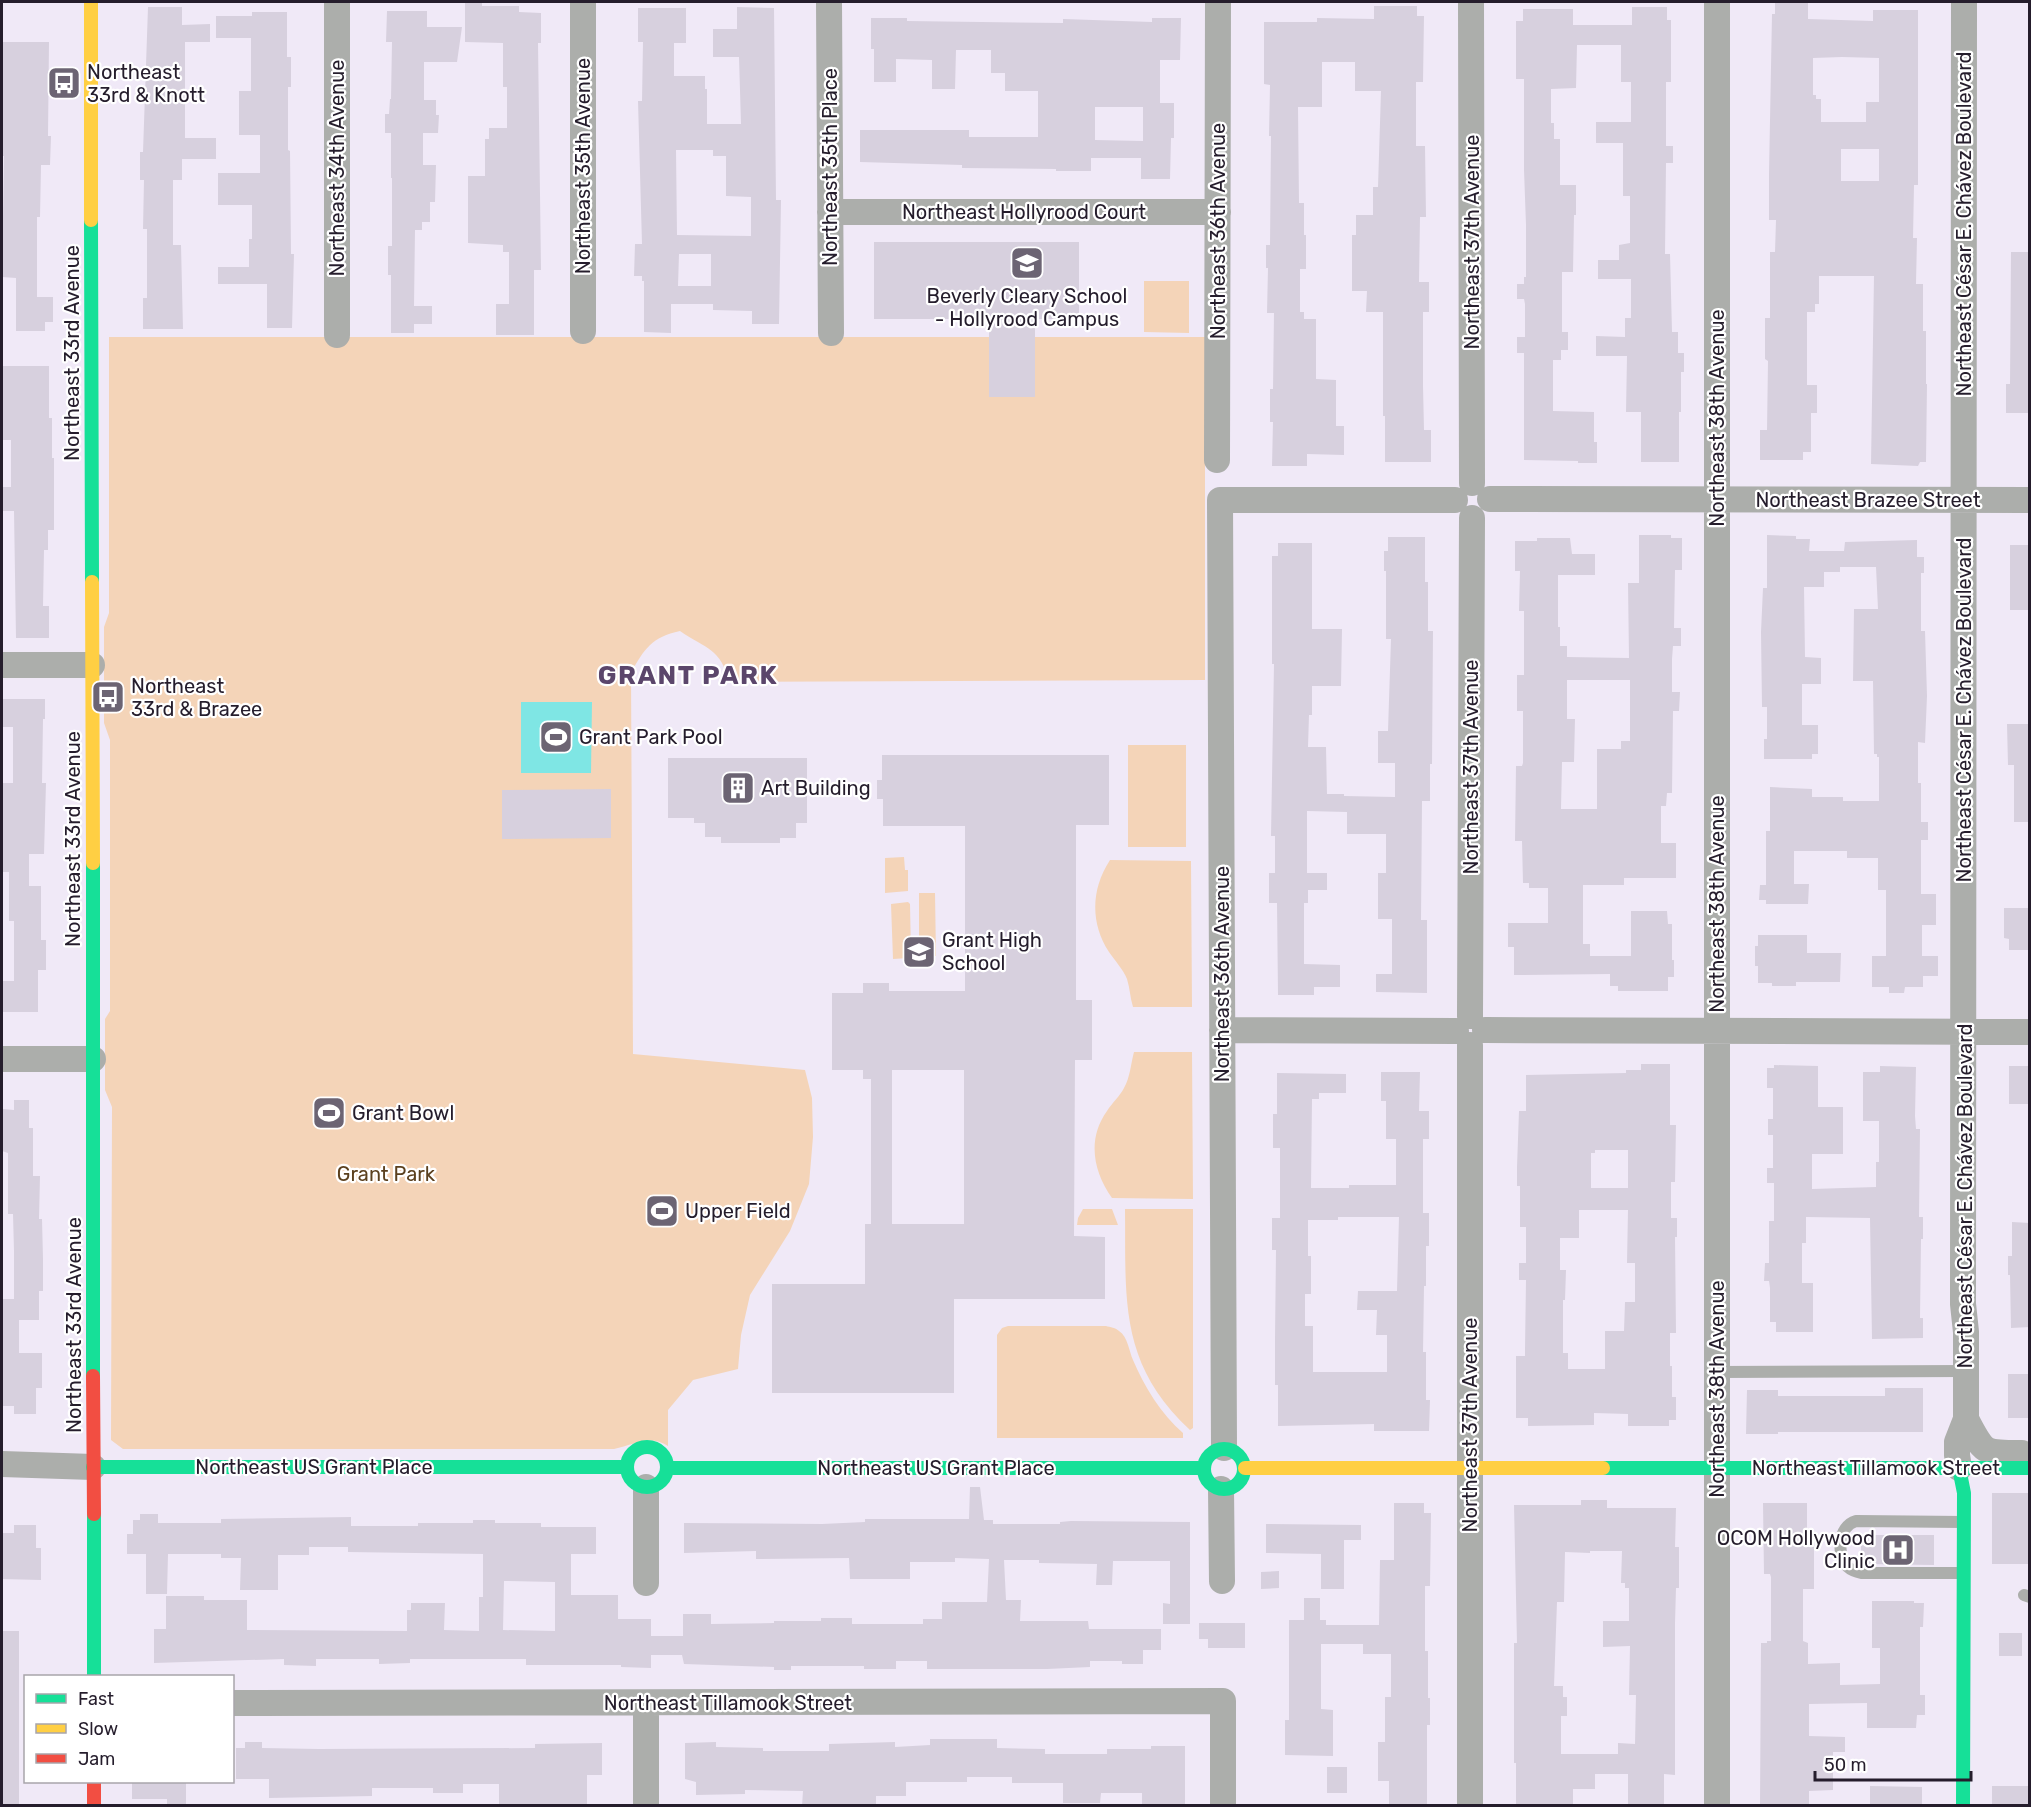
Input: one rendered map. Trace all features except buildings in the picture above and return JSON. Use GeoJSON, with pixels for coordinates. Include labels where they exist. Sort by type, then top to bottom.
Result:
{"type":"FeatureCollection","features":[{"type":"Feature","properties":{"kind":"street","name":"Northeast 33rd Avenue"},"geometry":{"type":"LineString","coordinates":[[91,2],[94,1675]]}},
{"type":"Feature","properties":{"kind":"street","name":"Northeast 34th Avenue"},"geometry":{"type":"LineString","coordinates":[[337,2],[337,335]]}},
{"type":"Feature","properties":{"kind":"street","name":"Northeast 35th Avenue"},"geometry":{"type":"LineString","coordinates":[[583,2],[583,331]]}},
{"type":"Feature","properties":{"kind":"street","name":"Northeast 35th Place"},"geometry":{"type":"LineString","coordinates":[[829,2],[831,333]]}},
{"type":"Feature","properties":{"kind":"street","name":"Northeast 36th Avenue"},"geometry":{"type":"LineString","coordinates":[[1217,460],[1218,2]]}},
{"type":"Feature","properties":{"kind":"street","name":"Northeast 37th Avenue"},"geometry":{"type":"LineString","coordinates":[[1470,1806],[1471,2]]}},
{"type":"Feature","properties":{"kind":"street","name":"Northeast 38th Avenue"},"geometry":{"type":"LineString","coordinates":[[1717,2],[1717,1806]]}},
{"type":"Feature","properties":{"kind":"street","name":"Northeast César E. Chávez Boulevard"},"geometry":{"type":"LineString","coordinates":[[1963,1806],[1964,1493],[1956,1455],[1957,1442],[1966,1419],[1966,1332],[1963,1304],[1964,2]]}},
{"type":"Feature","properties":{"kind":"street","name":"Northeast Hollyrood Court"},"geometry":{"type":"LineString","coordinates":[[830,212],[1218,212]]}},
{"type":"Feature","properties":{"kind":"street","name":"Northeast 36th Avenue"},"geometry":{"type":"LineString","coordinates":[[1220,500],[1224,1449]]}},
{"type":"Feature","properties":{"kind":"street","name":"Northeast Brazee Street"},"geometry":{"type":"LineString","coordinates":[[1220,500],[2030,500]]}},
{"type":"Feature","properties":{"kind":"street"},"geometry":{"type":"LineString","coordinates":[[2,665],[92,665]]}},
{"type":"Feature","properties":{"kind":"street"},"geometry":{"type":"LineString","coordinates":[[1222,1030],[2030,1032]]}},
{"type":"Feature","properties":{"kind":"street"},"geometry":{"type":"LineString","coordinates":[[2,1059],[93,1059]]}},
{"type":"Feature","properties":{"kind":"street","name":"Northeast César E. Chávez Boulevard"},"geometry":{"type":"LineString","coordinates":[[1966,1419],[1983,1449],[1991,1453],[2030,1453]]}},
{"type":"Feature","properties":{"kind":"street"},"geometry":{"type":"LineString","coordinates":[[648,1446],[663,1454],[667,1467],[662,1480],[653,1486],[646,1487],[632,1481],[626,1467],[633,1451],[648,1446]]}},
{"type":"Feature","properties":{"kind":"street"},"geometry":{"type":"LineString","coordinates":[[1224,1449],[1237,1453],[1245,1468],[1238,1484],[1231,1488],[1221,1489],[1210,1483],[1204,1468],[1209,1455],[1215,1450],[1224,1449]]}},
{"type":"Feature","properties":{"kind":"street","name":"Northeast US Grant Place"},"geometry":{"type":"LineString","coordinates":[[2,1464],[93,1467],[626,1467]]}},
{"type":"Feature","properties":{"kind":"street","name":"Northeast US Grant Place"},"geometry":{"type":"LineString","coordinates":[[667,1467],[1204,1468]]}},
{"type":"Feature","properties":{"kind":"street"},"geometry":{"type":"LineString","coordinates":[[1245,1468],[1470,1468]]}},
{"type":"Feature","properties":{"kind":"street","name":"Northeast Tillamook Street"},"geometry":{"type":"LineString","coordinates":[[1470,1468],[2030,1468]]}},
{"type":"Feature","properties":{"kind":"street"},"geometry":{"type":"LineString","coordinates":[[646,1487],[646,1583]]}},
{"type":"Feature","properties":{"kind":"street"},"geometry":{"type":"LineString","coordinates":[[1221,1489],[1222,1581]]}},
{"type":"Feature","properties":{"kind":"street","name":"Northeast Tillamook Street"},"geometry":{"type":"LineString","coordinates":[[234,1703],[646,1704],[1223,1701],[1223,1806]]}},
{"type":"Feature","properties":{"kind":"street"},"geometry":{"type":"LineString","coordinates":[[646,1704],[646,1806]]}},
{"type":"Feature","properties":{"kind":"street"},"geometry":{"type":"LineString","coordinates":[[94,1783],[94,1806]]}},
{"type":"Feature","properties":{"kind":"lane"},"geometry":{"type":"LineString","coordinates":[[1717,1372],[1966,1371]]}},
{"type":"Feature","properties":{"kind":"lane"},"geometry":{"type":"LineString","coordinates":[[1963,1573],[1862,1573],[1853,1571],[1841,1556],[1842,1530],[1848,1523],[1856,1521],[1964,1522]]}},
{"type":"Feature","properties":{"kind":"green space"},"geometry":{"type":"Polygon","coordinates":[[[1144,281],[1189,281],[1189,333],[1144,332],[1144,281]]]}},
{"type":"Feature","properties":{"kind":"green space","name":"Grant Park"},"geometry":{"type":"Polygon","coordinates":[[[109,337],[1205,337],[1205,680],[729,682],[722,662],[717,656],[680,631],[662,637],[650,645],[631,673],[633,1054],[805,1070],[812,1098],[813,1137],[809,1184],[790,1231],[750,1295],[741,1335],[738,1369],[693,1380],[668,1410],[668,1446],[648,1441],[614,1449],[123,1449],[111,1440],[112,1107],[105,1090],[105,1019],[110,1011],[110,740],[104,723],[104,627],[109,613],[109,337]]]}},
{"type":"Feature","properties":{"kind":"green space"},"geometry":{"type":"Polygon","coordinates":[[[1128,745],[1186,745],[1186,847],[1128,847],[1128,745]]]}},
{"type":"Feature","properties":{"kind":"green space"},"geometry":{"type":"Polygon","coordinates":[[[904,857],[905,870],[908,870],[908,891],[885,893],[885,858],[904,857]]]}},
{"type":"Feature","properties":{"kind":"green space"},"geometry":{"type":"Polygon","coordinates":[[[1110,860],[1191,861],[1192,1007],[1133,1007],[1127,979],[1103,941],[1096,918],[1096,894],[1110,860]]]}},
{"type":"Feature","properties":{"kind":"green space"},"geometry":{"type":"Polygon","coordinates":[[[919,893],[935,893],[936,956],[919,955],[919,893]]]}},
{"type":"Feature","properties":{"kind":"green space"},"geometry":{"type":"Polygon","coordinates":[[[908,902],[910,904],[911,955],[909,958],[893,959],[891,904],[908,902]]]}},
{"type":"Feature","properties":{"kind":"green space"},"geometry":{"type":"Polygon","coordinates":[[[1134,1052],[1192,1052],[1193,1199],[1112,1198],[1100,1177],[1095,1155],[1097,1133],[1107,1111],[1126,1084],[1134,1052]]]}},
{"type":"Feature","properties":{"kind":"green space"},"geometry":{"type":"Polygon","coordinates":[[[1083,1209],[1112,1209],[1118,1225],[1077,1225],[1083,1209]]]}},
{"type":"Feature","properties":{"kind":"green space"},"geometry":{"type":"Polygon","coordinates":[[[1125,1209],[1193,1209],[1193,1428],[1190,1430],[1167,1405],[1150,1380],[1138,1354],[1127,1300],[1125,1209]]]}},
{"type":"Feature","properties":{"kind":"green space"},"geometry":{"type":"Polygon","coordinates":[[[1008,1326],[1106,1326],[1118,1330],[1126,1340],[1148,1390],[1167,1417],[1183,1433],[1183,1438],[997,1438],[997,1335],[1002,1328],[1008,1326]]]}},
{"type":"Feature","properties":{"kind":"shaded area","name":"Grant Park Pool"},"geometry":{"type":"Polygon","coordinates":[[[521,702],[592,702],[591,773],[521,773],[521,702]]]}},
{"type":"Feature","properties":{"kind":"traffic: fast"},"geometry":{"type":"LineString","coordinates":[[91,220],[92,582]]}},
{"type":"Feature","properties":{"kind":"traffic: fast"},"geometry":{"type":"LineString","coordinates":[[93,863],[93,1376]]}},
{"type":"Feature","properties":{"kind":"traffic: fast"},"geometry":{"type":"LineString","coordinates":[[647,1447],[655,1448],[661,1453],[666,1459],[667,1467],[666,1475],[661,1481],[655,1486],[647,1487],[639,1486],[633,1481],[628,1475],[627,1467],[628,1459],[633,1453],[639,1448],[647,1447]]}},
{"type":"Feature","properties":{"kind":"traffic: fast"},"geometry":{"type":"LineString","coordinates":[[1224,1449],[1232,1450],[1238,1455],[1243,1461],[1244,1469],[1243,1477],[1238,1483],[1232,1488],[1224,1489],[1216,1488],[1210,1483],[1205,1477],[1204,1469],[1205,1461],[1210,1455],[1216,1450],[1224,1449]]}},
{"type":"Feature","properties":{"kind":"traffic: fast"},"geometry":{"type":"LineString","coordinates":[[93,1467],[626,1467]]}},
{"type":"Feature","properties":{"kind":"traffic: fast"},"geometry":{"type":"LineString","coordinates":[[667,1468],[1204,1468]]}},
{"type":"Feature","properties":{"kind":"traffic: fast"},"geometry":{"type":"LineString","coordinates":[[1603,1468],[2030,1468]]}},
{"type":"Feature","properties":{"kind":"traffic: fast"},"geometry":{"type":"LineString","coordinates":[[1959,1468],[1964,1493],[1963,1806]]}},
{"type":"Feature","properties":{"kind":"traffic: fast"},"geometry":{"type":"LineString","coordinates":[[94,1514],[94,1675]]}},
{"type":"Feature","properties":{"kind":"traffic: slow"},"geometry":{"type":"LineString","coordinates":[[91,2],[91,220]]}},
{"type":"Feature","properties":{"kind":"traffic: slow"},"geometry":{"type":"LineString","coordinates":[[92,582],[93,863]]}},
{"type":"Feature","properties":{"kind":"traffic: slow"},"geometry":{"type":"LineString","coordinates":[[1245,1468],[1603,1468]]}},
{"type":"Feature","properties":{"kind":"traffic: jam"},"geometry":{"type":"LineString","coordinates":[[93,1376],[94,1514]]}},
{"type":"Feature","properties":{"kind":"traffic: jam"},"geometry":{"type":"LineString","coordinates":[[94,1783],[94,1806]]}},
{"type":"Feature","properties":{"kind":"place","name":"Northeast 33rd & Knott"},"geometry":{"type":"Point","coordinates":[64,83]}},
{"type":"Feature","properties":{"kind":"place","name":"Beverly Cleary School - Hollyrood Campus"},"geometry":{"type":"Point","coordinates":[1027,263]}},
{"type":"Feature","properties":{"kind":"place","name":"Northeast 33rd & Brazee"},"geometry":{"type":"Point","coordinates":[108,697]}},
{"type":"Feature","properties":{"kind":"place","name":"Grant Park Pool"},"geometry":{"type":"Point","coordinates":[556,737]}},
{"type":"Feature","properties":{"kind":"place","name":"Art Building"},"geometry":{"type":"Point","coordinates":[738,788]}},
{"type":"Feature","properties":{"kind":"place","name":"Grant High School"},"geometry":{"type":"Point","coordinates":[919,952]}},
{"type":"Feature","properties":{"kind":"place","name":"Grant Bowl"},"geometry":{"type":"Point","coordinates":[329,1113]}},
{"type":"Feature","properties":{"kind":"place","name":"Upper Field"},"geometry":{"type":"Point","coordinates":[662,1211]}},
{"type":"Feature","properties":{"kind":"place","name":"OCOM Hollywood Clinic"},"geometry":{"type":"Point","coordinates":[1898,1550]}},
{"type":"Feature","properties":{"kind":"district","name":"GRANT PARK"},"geometry":{"type":"Point","coordinates":[688,675]}}]}
